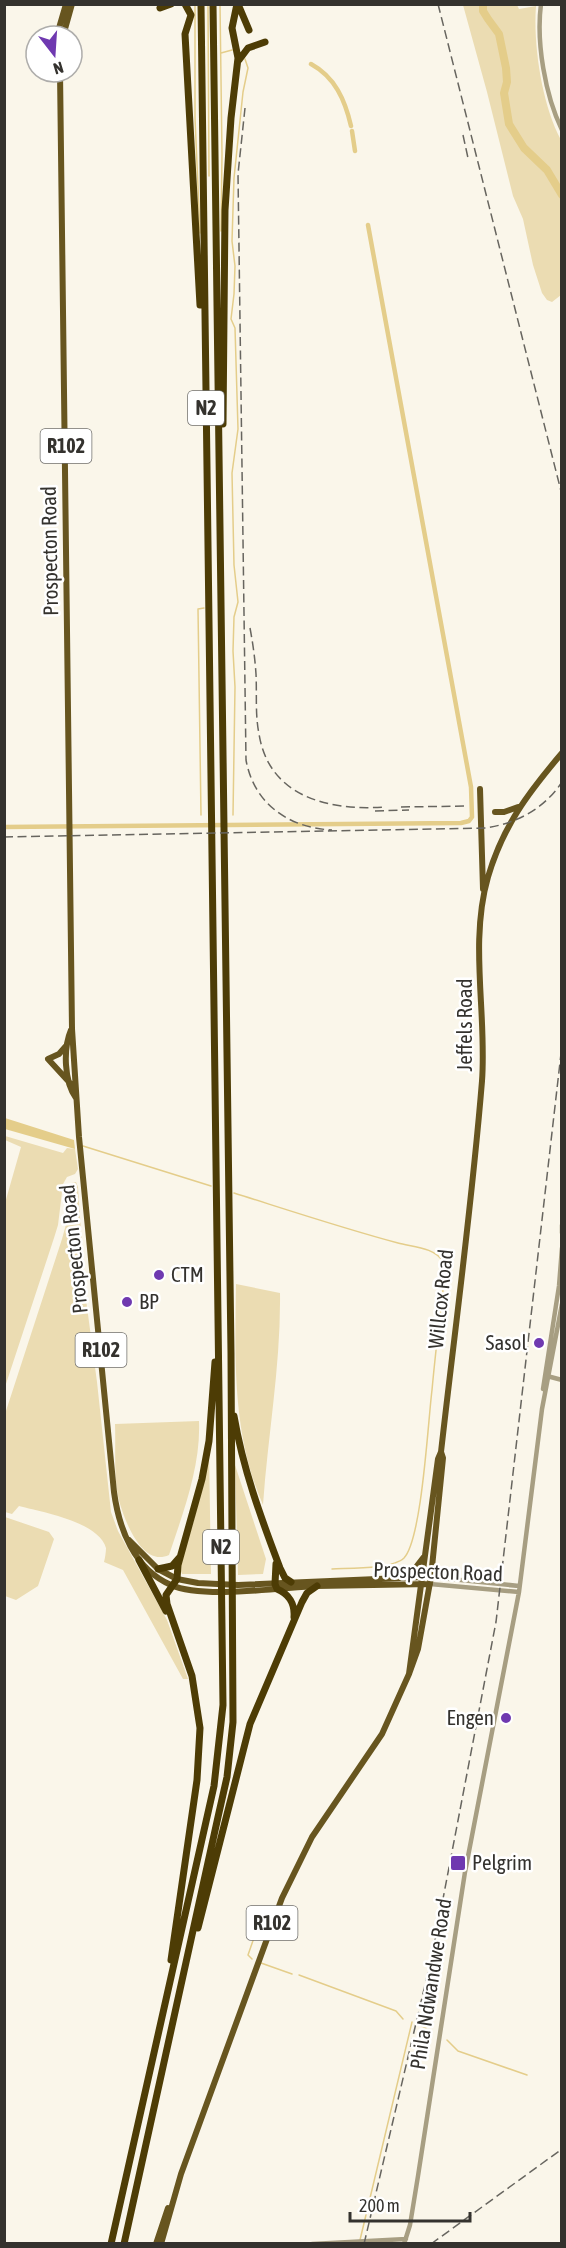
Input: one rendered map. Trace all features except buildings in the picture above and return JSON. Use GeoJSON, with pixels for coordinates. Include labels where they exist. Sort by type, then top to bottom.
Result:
{"type":"FeatureCollection","features":[{"type":"Feature","properties":{"kind":"highway"},"geometry":{"type":"LineString","coordinates":[[160,8],[171,4]]}},
{"type":"Feature","properties":{"kind":"highway"},"geometry":{"type":"LineString","coordinates":[[185,4],[191,15],[186,30],[186,45],[206,370]]}},
{"type":"Feature","properties":{"kind":"highway","name":"N2"},"geometry":{"type":"LineString","coordinates":[[111,2244],[214,1786],[224,1687],[201,4]]}},
{"type":"Feature","properties":{"kind":"highway","name":"N2"},"geometry":{"type":"LineString","coordinates":[[124,2244],[227,1777],[233,1722],[213,4]]}},
{"type":"Feature","properties":{"kind":"highway"},"geometry":{"type":"LineString","coordinates":[[219,476],[223,466],[225,210],[231,118],[238,62],[237,43],[232,28],[238,4]]}},
{"type":"Feature","properties":{"kind":"highway"},"geometry":{"type":"LineString","coordinates":[[238,4],[249,30]]}},
{"type":"Feature","properties":{"kind":"highway"},"geometry":{"type":"LineString","coordinates":[[238,62],[248,48],[265,42]]}},
{"type":"Feature","properties":{"kind":"highway"},"geometry":{"type":"LineString","coordinates":[[173,1624],[166,1599],[174,1582],[202,1479],[213,1410],[215,1352],[219,1347]]}},
{"type":"Feature","properties":{"kind":"highway"},"geometry":{"type":"LineString","coordinates":[[231,1397],[244,1466],[276,1558],[284,1576],[291,1582]]}},
{"type":"Feature","properties":{"kind":"highway"},"geometry":{"type":"LineString","coordinates":[[158,1569],[171,1566],[180,1558]]}},
{"type":"Feature","properties":{"kind":"highway"},"geometry":{"type":"LineString","coordinates":[[276,1558],[276,1586],[291,1600],[294,1607],[293,1622]]}},
{"type":"Feature","properties":{"kind":"highway"},"geometry":{"type":"LineString","coordinates":[[139,1560],[173,1624],[186,1655],[198,1703],[200,1756],[171,1960],[169,1989]]}},
{"type":"Feature","properties":{"kind":"highway"},"geometry":{"type":"LineString","coordinates":[[182,1985],[250,1725],[293,1622],[308,1593],[317,1586]]}},
{"type":"Feature","properties":{"kind":"main road"},"geometry":{"type":"LineString","coordinates":[[66,24],[69,5]]}},
{"type":"Feature","properties":{"kind":"main road","name":"Prospecton Road"},"geometry":{"type":"LineString","coordinates":[[60,84],[72,1029]]}},
{"type":"Feature","properties":{"kind":"main road"},"geometry":{"type":"LineString","coordinates":[[484,898],[492,862],[513,816],[561,754]]}},
{"type":"Feature","properties":{"kind":"main road"},"geometry":{"type":"LineString","coordinates":[[480,789],[484,898]]}},
{"type":"Feature","properties":{"kind":"main road"},"geometry":{"type":"LineString","coordinates":[[495,812],[504,812],[519,807]]}},
{"type":"Feature","properties":{"kind":"main road","name":"Jeffels Road"},"geometry":{"type":"LineString","coordinates":[[475,1151],[482,1078],[483,1011],[480,935],[484,898]]}},
{"type":"Feature","properties":{"kind":"main road","name":"R102"},"geometry":{"type":"LineString","coordinates":[[72,1029],[67,1046],[66,1063],[70,1084],[76,1098]]}},
{"type":"Feature","properties":{"kind":"main road","name":"R102"},"geometry":{"type":"LineString","coordinates":[[72,1029],[76,1098]]}},
{"type":"Feature","properties":{"kind":"main road"},"geometry":{"type":"LineString","coordinates":[[67,1046],[59,1054],[48,1059],[70,1084]]}},
{"type":"Feature","properties":{"kind":"main road","name":"Prospecton Road"},"geometry":{"type":"LineString","coordinates":[[76,1098],[114,1492],[118,1517],[133,1552],[155,1576],[174,1582],[217,1588],[430,1580]]}},
{"type":"Feature","properties":{"kind":"main road","name":"Willcox Road"},"geometry":{"type":"LineString","coordinates":[[422,1581],[438,1459],[441,1452],[475,1151]]}},
{"type":"Feature","properties":{"kind":"main road","name":"Willcox Road"},"geometry":{"type":"LineString","coordinates":[[430,1580],[443,1458],[441,1452]]}},
{"type":"Feature","properties":{"kind":"main road","name":"Prospecton Road"},"geometry":{"type":"LineString","coordinates":[[128,1538],[174,1582]]}},
{"type":"Feature","properties":{"kind":"main road"},"geometry":{"type":"LineString","coordinates":[[393,1577],[413,1571],[426,1552]]}},
{"type":"Feature","properties":{"kind":"main road","name":"Prospecton Road"},"geometry":{"type":"LineString","coordinates":[[276,1586],[291,1582],[393,1577],[422,1581]]}},
{"type":"Feature","properties":{"kind":"main road","name":"R102"},"geometry":{"type":"LineString","coordinates":[[160,2243],[175,2191],[282,1898],[312,1837],[382,1734],[418,1649],[430,1580]]}},
{"type":"Feature","properties":{"kind":"main road","name":"R102"},"geometry":{"type":"LineString","coordinates":[[409,1674],[422,1581]]}},
{"type":"Feature","properties":{"kind":"street"},"geometry":{"type":"LineString","coordinates":[[541,4],[539,33],[542,61],[556,119],[561,130]]}},
{"type":"Feature","properties":{"kind":"street"},"geometry":{"type":"LineString","coordinates":[[561,1225],[561,1233]]}},
{"type":"Feature","properties":{"kind":"street","name":"Phila Ndwandwe Road"},"geometry":{"type":"LineString","coordinates":[[405,2241],[447,1995],[465,1872],[519,1589],[559,1286],[561,1248]]}},
{"type":"Feature","properties":{"kind":"street","name":"Phila Ndwandwe Road"},"geometry":{"type":"LineString","coordinates":[[546,1375],[561,1304]]}},
{"type":"Feature","properties":{"kind":"street"},"geometry":{"type":"LineString","coordinates":[[546,1375],[561,1380]]}},
{"type":"Feature","properties":{"kind":"street","name":"Prospecton Road"},"geometry":{"type":"LineString","coordinates":[[430,1580],[519,1589]]}},
{"type":"Feature","properties":{"kind":"street"},"geometry":{"type":"LineString","coordinates":[[312,2244],[356,2240],[405,2241]]}},
{"type":"Feature","properties":{"kind":"street"},"geometry":{"type":"LineString","coordinates":[[383,2240],[390,2244]]}},
{"type":"Feature","properties":{"kind":"shaded area"},"geometry":{"type":"Polygon","coordinates":[[[463,5],[517,5],[519,9],[536,6],[535,22],[540,74],[554,126],[561,140],[561,295],[552,302],[547,300],[542,293],[533,265],[523,219],[513,196],[463,5]]]}},
{"type":"Feature","properties":{"kind":"shaded area"},"geometry":{"type":"Polygon","coordinates":[[[5,1118],[74,1140],[75,1149],[5,1129],[5,1118]]]}},
{"type":"Feature","properties":{"kind":"shaded area"},"geometry":{"type":"Polygon","coordinates":[[[5,1136],[63,1153],[67,1148],[75,1149],[78,1169],[75,1174],[67,1177],[63,1184],[58,1225],[5,1387],[5,1203],[21,1147],[5,1140],[5,1136]]]}},
{"type":"Feature","properties":{"kind":"shaded area"},"geometry":{"type":"Polygon","coordinates":[[[76,1182],[85,1292],[111,1512],[118,1531],[167,1620],[188,1679],[183,1679],[123,1570],[104,1562],[106,1548],[93,1531],[55,1515],[19,1506],[12,1514],[5,1512],[5,1414],[62,1239],[68,1217],[71,1186],[76,1182]]]}},
{"type":"Feature","properties":{"kind":"shaded area"},"geometry":{"type":"Polygon","coordinates":[[[236,1284],[280,1293],[276,1373],[263,1505],[253,1478],[241,1424],[235,1341],[236,1284]]]}},
{"type":"Feature","properties":{"kind":"shaded area"},"geometry":{"type":"Polygon","coordinates":[[[199,1421],[194,1472],[169,1555],[160,1557],[151,1555],[137,1542],[120,1504],[116,1475],[115,1424],[199,1421]]]}},
{"type":"Feature","properties":{"kind":"shaded area"},"geometry":{"type":"Polygon","coordinates":[[[209,1450],[211,1574],[182,1574],[178,1565],[193,1523],[209,1450]]]}},
{"type":"Feature","properties":{"kind":"shaded area"},"geometry":{"type":"Polygon","coordinates":[[[235,1465],[266,1559],[263,1574],[238,1575],[235,1465]]]}},
{"type":"Feature","properties":{"kind":"shaded area"},"geometry":{"type":"Polygon","coordinates":[[[5,1517],[49,1532],[54,1539],[38,1586],[16,1600],[5,1596],[5,1517]]]}},
{"type":"Feature","properties":{"kind":"waterway"},"geometry":{"type":"LineString","coordinates":[[195,4],[195,118],[200,233]]}},
{"type":"Feature","properties":{"kind":"waterway"},"geometry":{"type":"LineString","coordinates":[[208,4],[209,176]]}},
{"type":"Feature","properties":{"kind":"waterway"},"geometry":{"type":"LineString","coordinates":[[220,4],[221,231]]}},
{"type":"Feature","properties":{"kind":"waterway"},"geometry":{"type":"LineString","coordinates":[[483,4],[483,11],[499,34],[506,68],[507,82],[504,93],[509,124],[524,148],[547,170],[562,195]]}},
{"type":"Feature","properties":{"kind":"waterway"},"geometry":{"type":"LineString","coordinates":[[221,53],[232,50]]}},
{"type":"Feature","properties":{"kind":"waterway"},"geometry":{"type":"LineString","coordinates":[[233,815],[235,687],[233,651],[234,617],[238,602],[234,565],[232,473],[238,429],[235,328],[231,319],[235,266],[232,241],[234,178],[243,92],[248,68],[245,59]]}},
{"type":"Feature","properties":{"kind":"waterway"},"geometry":{"type":"LineString","coordinates":[[311,64],[333,82],[346,107],[351,126]]}},
{"type":"Feature","properties":{"kind":"waterway"},"geometry":{"type":"LineString","coordinates":[[352,131],[355,151]]}},
{"type":"Feature","properties":{"kind":"waterway"},"geometry":{"type":"LineString","coordinates":[[4,827],[461,823],[469,821],[472,817],[471,787],[368,225]]}},
{"type":"Feature","properties":{"kind":"waterway"},"geometry":{"type":"LineString","coordinates":[[201,815],[198,609],[204,608]]}},
{"type":"Feature","properties":{"kind":"waterway"},"geometry":{"type":"LineString","coordinates":[[83,1146],[211,1186]]}},
{"type":"Feature","properties":{"kind":"waterway"},"geometry":{"type":"LineString","coordinates":[[234,1193],[356,1231],[423,1248],[435,1253],[443,1262],[443,1290],[420,1505],[410,1547],[404,1558],[398,1562],[370,1567],[332,1569]]}},
{"type":"Feature","properties":{"kind":"waterway"},"geometry":{"type":"LineString","coordinates":[[252,1959],[248,1955],[256,1932]]}},
{"type":"Feature","properties":{"kind":"waterway"},"geometry":{"type":"LineString","coordinates":[[261,1963],[292,1974]]}},
{"type":"Feature","properties":{"kind":"waterway"},"geometry":{"type":"LineString","coordinates":[[299,1975],[396,2011],[403,2019]]}},
{"type":"Feature","properties":{"kind":"waterway"},"geometry":{"type":"LineString","coordinates":[[360,2240],[412,2022]]}},
{"type":"Feature","properties":{"kind":"waterway"},"geometry":{"type":"LineString","coordinates":[[420,2025],[426,2028]]}},
{"type":"Feature","properties":{"kind":"waterway"},"geometry":{"type":"LineString","coordinates":[[447,2040],[458,2051],[527,2075]]}},
{"type":"Feature","properties":{"kind":"railway"},"geometry":{"type":"LineString","coordinates":[[438,4],[562,495]]}},
{"type":"Feature","properties":{"kind":"railway"},"geometry":{"type":"LineString","coordinates":[[245,108],[238,174],[246,760],[250,776],[257,789],[276,811],[302,824],[332,830]]}},
{"type":"Feature","properties":{"kind":"railway"},"geometry":{"type":"LineString","coordinates":[[463,135],[468,158]]}},
{"type":"Feature","properties":{"kind":"railway"},"geometry":{"type":"LineString","coordinates":[[250,628],[256,668],[259,734],[265,755],[275,773],[288,786],[305,796],[323,802],[363,808],[384,807]]}},
{"type":"Feature","properties":{"kind":"railway"},"geometry":{"type":"LineString","coordinates":[[4,837],[486,828],[529,813],[547,800],[562,782]]}},
{"type":"Feature","properties":{"kind":"railway"},"geometry":{"type":"LineString","coordinates":[[401,807],[467,806]]}},
{"type":"Feature","properties":{"kind":"railway"},"geometry":{"type":"LineString","coordinates":[[375,811],[409,810]]}},
{"type":"Feature","properties":{"kind":"railway"},"geometry":{"type":"LineString","coordinates":[[364,2244],[433,1951],[496,1622],[562,1045]]}},
{"type":"Feature","properties":{"kind":"railway"},"geometry":{"type":"LineString","coordinates":[[431,2244],[562,2149]]}},
{"type":"Feature","properties":{"kind":"place","name":"CTM"},"geometry":{"type":"Point","coordinates":[159,1275]}},
{"type":"Feature","properties":{"kind":"place","name":"BP"},"geometry":{"type":"Point","coordinates":[127,1302]}},
{"type":"Feature","properties":{"kind":"place","name":"Sasol"},"geometry":{"type":"Point","coordinates":[539,1343]}},
{"type":"Feature","properties":{"kind":"place","name":"Engen"},"geometry":{"type":"Point","coordinates":[506,1718]}},
{"type":"Feature","properties":{"kind":"place","name":"Pelgrim"},"geometry":{"type":"Point","coordinates":[458,1863]}}]}
